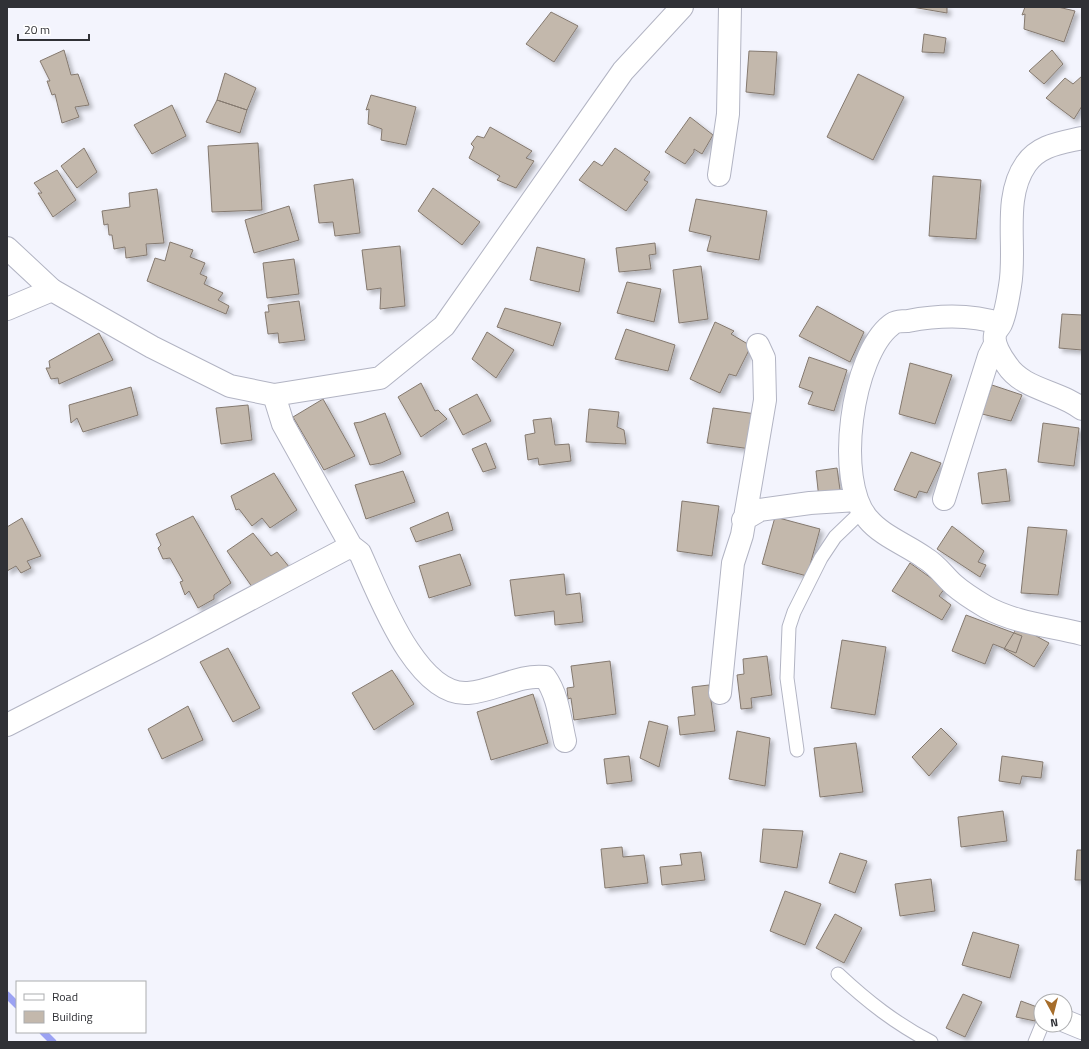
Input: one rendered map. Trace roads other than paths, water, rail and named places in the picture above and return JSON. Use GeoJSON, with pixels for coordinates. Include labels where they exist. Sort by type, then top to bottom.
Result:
{"type":"FeatureCollection","features":[{"type":"Feature","properties":{"kind":"street"},"geometry":{"type":"LineString","coordinates":[[7,248],[52,290],[152,347],[230,386],[274,395],[380,378],[444,326],[623,71],[682,7]]}},
{"type":"Feature","properties":{"kind":"street"},"geometry":{"type":"LineString","coordinates":[[719,175],[728,114],[730,7]]}},
{"type":"Feature","properties":{"kind":"street"},"geometry":{"type":"LineString","coordinates":[[944,499],[989,356],[998,334],[1013,269],[1012,210],[1014,194],[1020,178],[1026,164],[1040,150],[1082,138]]}},
{"type":"Feature","properties":{"kind":"street"},"geometry":{"type":"LineString","coordinates":[[7,309],[52,290]]}},
{"type":"Feature","properties":{"kind":"street"},"geometry":{"type":"LineString","coordinates":[[1082,409],[1064,398],[1023,381],[1013,374],[998,334],[968,317],[921,318],[892,323],[875,341],[860,378],[850,429],[853,485],[859,505],[868,519],[877,528],[926,558],[954,585],[986,607],[1007,616],[1082,634]]}},
{"type":"Feature","properties":{"kind":"street"},"geometry":{"type":"LineString","coordinates":[[720,693],[731,578],[744,520],[765,400],[766,374],[764,358],[758,345]]}},
{"type":"Feature","properties":{"kind":"street"},"geometry":{"type":"LineString","coordinates":[[274,395],[283,424],[351,546],[360,553],[403,643],[420,666],[430,676],[450,691],[468,693],[532,676],[545,677],[556,697],[565,741]]}},
{"type":"Feature","properties":{"kind":"street"},"geometry":{"type":"LineString","coordinates":[[744,520],[760,510],[810,503],[859,505]]}},
{"type":"Feature","properties":{"kind":"street"},"geometry":{"type":"LineString","coordinates":[[7,724],[149,653],[351,546]]}},
{"type":"Feature","properties":{"kind":"lane"},"geometry":{"type":"LineString","coordinates":[[798,750],[787,678],[789,627],[794,612],[820,558],[859,505]]}},
{"type":"Feature","properties":{"kind":"lane"},"geometry":{"type":"LineString","coordinates":[[838,974],[866,1001],[888,1017],[931,1042]]}},
{"type":"Feature","properties":{"kind":"waterway"},"geometry":{"type":"LineString","coordinates":[[7,995],[16,1004]]}},
{"type":"Feature","properties":{"kind":"waterway"},"geometry":{"type":"LineString","coordinates":[[44,1033],[53,1042]]}}]}
